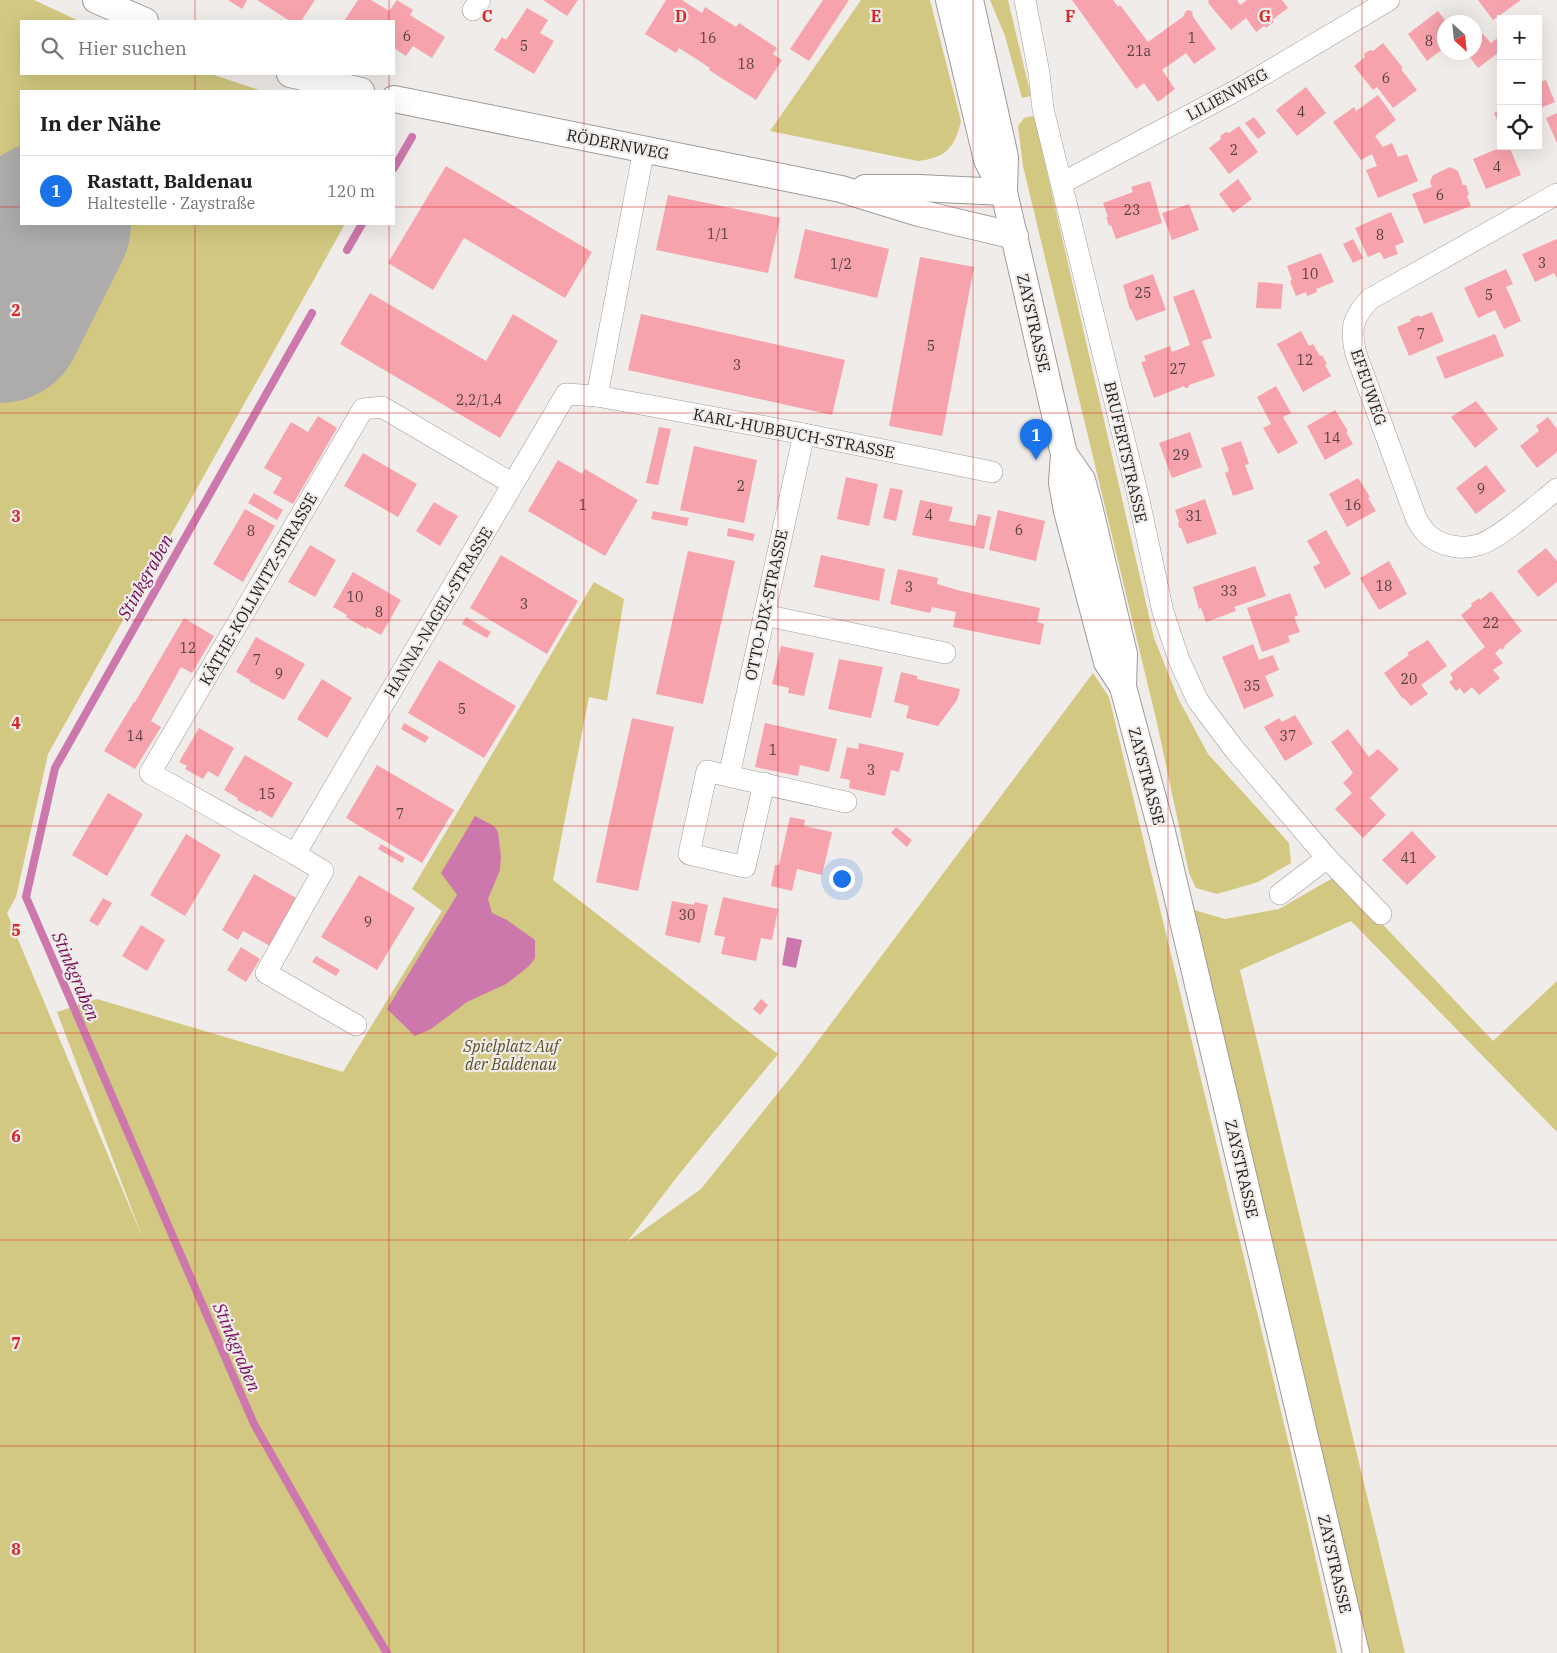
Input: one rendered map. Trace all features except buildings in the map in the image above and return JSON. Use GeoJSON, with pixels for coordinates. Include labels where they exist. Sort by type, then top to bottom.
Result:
{"type":"FeatureCollection","features":[{"type":"Feature","properties":{"kind":"street"},"geometry":{"type":"LineString","coordinates":[[96,0],[143,20]]}},
{"type":"Feature","properties":{"kind":"street","name":"ZAYSTRASSE"},"geometry":{"type":"LineString","coordinates":[[949,0],[987,160],[1004,192],[1015,236],[1064,454],[1062,483],[1068,511],[1107,662],[1123,687],[1162,832],[1356,1653]]}},
{"type":"Feature","properties":{"kind":"street","name":"ZAYSTRASSE"},"geometry":{"type":"LineString","coordinates":[[970,0],[1005,156],[1004,192]]}},
{"type":"Feature","properties":{"kind":"street","name":"BRUFERTSTRASSE"},"geometry":{"type":"LineString","coordinates":[[1025,0],[1039,73],[1043,109],[1164,612],[1179,660],[1198,701],[1235,750],[1327,858],[1382,914]]}},
{"type":"Feature","properties":{"kind":"street","name":"LILIENWEG"},"geometry":{"type":"LineString","coordinates":[[1062,183],[1242,88],[1389,0]]}},
{"type":"Feature","properties":{"kind":"street"},"geometry":{"type":"LineString","coordinates":[[294,75],[357,90]]}},
{"type":"Feature","properties":{"kind":"street","name":"RÖDERNWEG"},"geometry":{"type":"LineString","coordinates":[[395,99],[841,189],[919,214],[1015,236]]}},
{"type":"Feature","properties":{"kind":"street"},"geometry":{"type":"LineString","coordinates":[[597,396],[644,149]]}},
{"type":"Feature","properties":{"kind":"street","name":"RÖDERNWEG"},"geometry":{"type":"LineString","coordinates":[[841,189],[919,188],[1004,192]]}},
{"type":"Feature","properties":{"kind":"street","name":"EFEUWEG"},"geometry":{"type":"LineString","coordinates":[[1557,194],[1370,299],[1358,312],[1352,339],[1416,518],[1426,533],[1439,542],[1457,547],[1478,545],[1499,534],[1557,489]]}},
{"type":"Feature","properties":{"kind":"street","name":"HANNA-NAGEL-STRASSE"},"geometry":{"type":"LineString","coordinates":[[295,854],[566,394],[597,396]]}},
{"type":"Feature","properties":{"kind":"street","name":"KARL-HUBBUCH-STRASSE"},"geometry":{"type":"LineString","coordinates":[[597,396],[804,434],[992,472]]}},
{"type":"Feature","properties":{"kind":"street","name":"KÄTHE-KOLLWITZ-STRASSE"},"geometry":{"type":"LineString","coordinates":[[295,854],[150,773],[363,409],[382,407],[513,484]]}},
{"type":"Feature","properties":{"kind":"street","name":"OTTO-DIX-STRASSE"},"geometry":{"type":"LineString","coordinates":[[730,776],[804,434]]}},
{"type":"Feature","properties":{"kind":"street"},"geometry":{"type":"LineString","coordinates":[[764,615],[945,652]]}},
{"type":"Feature","properties":{"kind":"street"},"geometry":{"type":"LineString","coordinates":[[764,784],[745,866],[689,854],[707,771],[846,802]]}},
{"type":"Feature","properties":{"kind":"street"},"geometry":{"type":"LineString","coordinates":[[295,854],[323,871],[266,973],[356,1025]]}},
{"type":"Feature","properties":{"kind":"street"},"geometry":{"type":"LineString","coordinates":[[1280,894],[1327,858]]}},
{"type":"Feature","properties":{"kind":"green space","name":"Spielplatz Auf der Baldenau"},"geometry":{"type":"Polygon","coordinates":[[[0,0],[34,0],[77,20],[20,20],[20,75],[214,75],[259,90],[20,90],[20,225],[344,225],[48,754],[16,897],[7,913],[143,1239],[57,1012],[97,999],[343,1072],[442,911],[412,889],[594,582],[624,599],[607,701],[589,697],[553,880],[778,1054],[680,1173],[627,1242],[701,1189],[797,1069],[1093,673],[1109,697],[1304,1507],[1337,1653],[0,1653],[0,0]]]}},
{"type":"Feature","properties":{"kind":"green space"},"geometry":{"type":"Polygon","coordinates":[[[861,0],[930,0],[961,121],[952,145],[942,154],[927,160],[918,161],[770,131],[861,0]]]}},
{"type":"Feature","properties":{"kind":"green space"},"geometry":{"type":"Polygon","coordinates":[[[990,0],[1008,0],[1031,96],[1022,98],[1005,36],[990,0]]]}},
{"type":"Feature","properties":{"kind":"green space"},"geometry":{"type":"Polygon","coordinates":[[[1033,116],[1154,638],[1179,700],[1208,754],[1289,843],[1291,863],[1258,882],[1217,894],[1196,888],[1189,873],[1157,723],[1023,166],[1018,126],[1024,118],[1033,116]]]}},
{"type":"Feature","properties":{"kind":"green space"},"geometry":{"type":"Polygon","coordinates":[[[1338,875],[1493,1041],[1557,981],[1557,1132],[1351,921],[1240,970],[1405,1653],[1365,1653],[1194,910],[1225,919],[1279,909],[1338,875]]]}},
{"type":"Feature","properties":{"kind":"shaded area"},"geometry":{"type":"Polygon","coordinates":[[[475,816],[494,826],[498,832],[501,857],[500,870],[488,899],[492,913],[507,920],[535,940],[535,958],[530,965],[506,984],[467,1002],[431,1029],[415,1036],[387,1009],[457,895],[441,873],[475,816]]]}},
{"type":"Feature","properties":{"kind":"shaded area"},"geometry":{"type":"Polygon","coordinates":[[[787,937],[802,940],[796,968],[782,965],[787,937]]]}},
{"type":"Feature","properties":{"kind":"waterway","name":"Stinkgraben"},"geometry":{"type":"LineString","coordinates":[[395,166],[412,137]]}},
{"type":"Feature","properties":{"kind":"waterway","name":"Stinkgraben"},"geometry":{"type":"LineString","coordinates":[[347,250],[361,225]]}},
{"type":"Feature","properties":{"kind":"waterway","name":"Stinkgraben"},"geometry":{"type":"LineString","coordinates":[[312,313],[55,768],[26,897],[254,1424],[387,1653]]}},
{"type":"Feature","properties":{"kind":"runway"},"geometry":{"type":"LineString","coordinates":[[0,320],[48,225]]}},
{"type":"Feature","properties":{"kind":"place","name":"Rastatt, Baldenau"},"geometry":{"type":"Point","coordinates":[1036,460]}}]}
